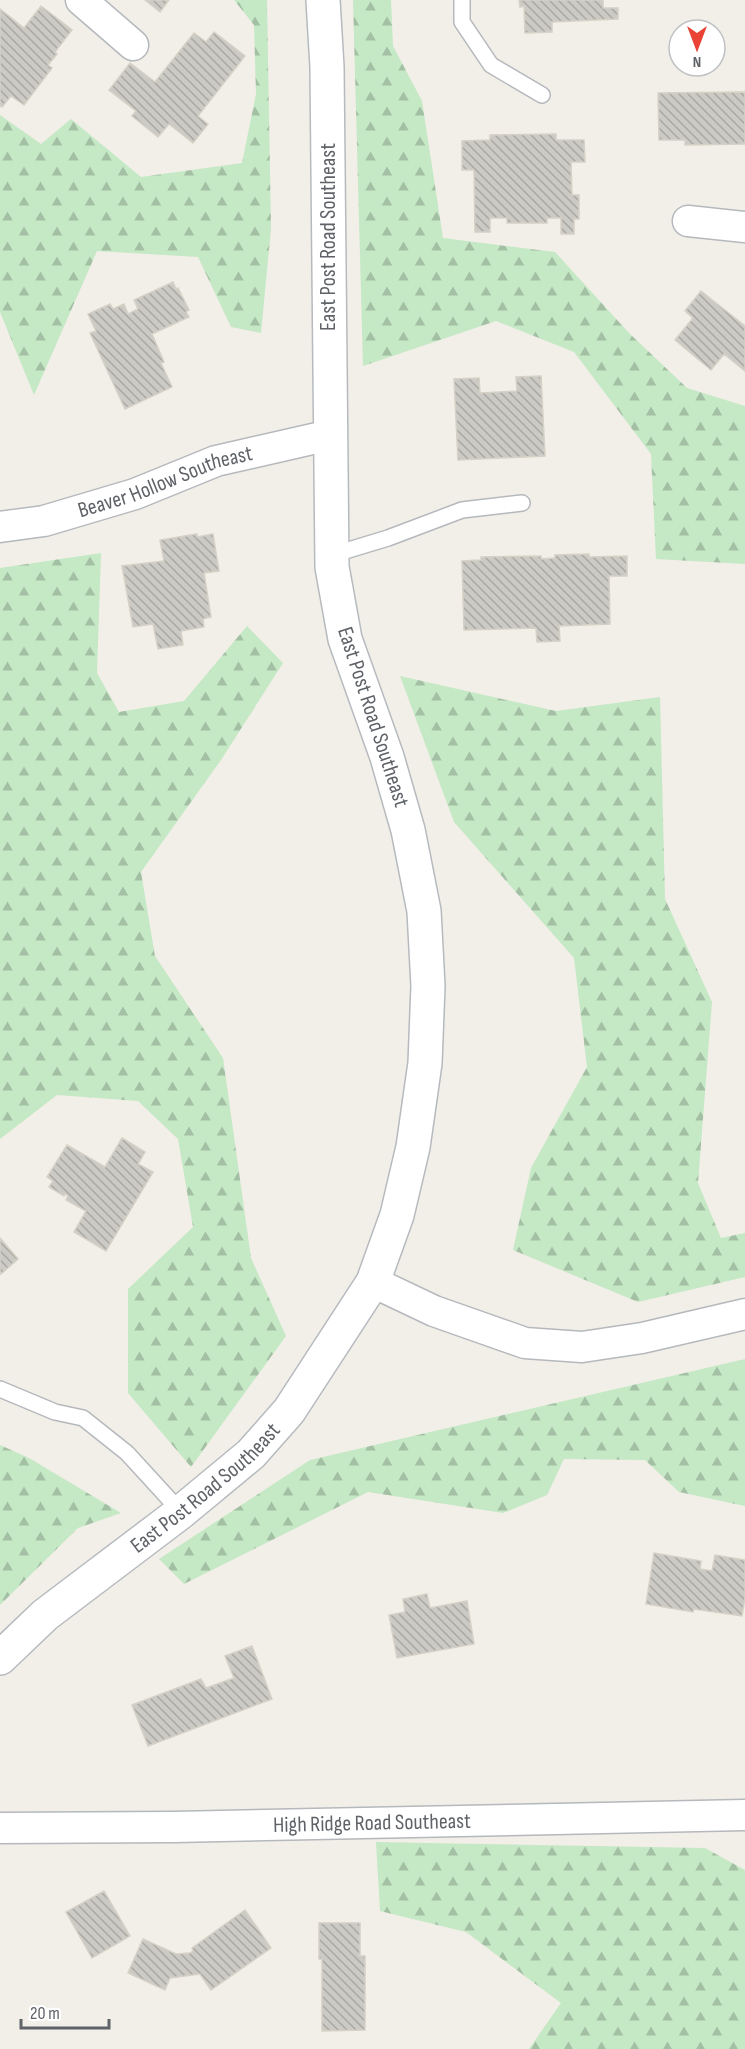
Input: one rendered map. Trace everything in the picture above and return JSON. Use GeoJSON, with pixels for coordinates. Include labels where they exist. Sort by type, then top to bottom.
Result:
{"type":"FeatureCollection","features":[{"type":"Feature","properties":{"kind":"main road","name":"East Post Road Southeast"},"geometry":{"type":"LineString","coordinates":[[0,1658],[45,1615],[181,1512],[251,1454],[289,1411],[374,1282],[399,1204],[413,1147],[425,1063],[428,986],[424,911],[408,830],[387,757],[345,639],[332,567],[327,67],[323,0]]}},
{"type":"Feature","properties":{"kind":"street"},"geometry":{"type":"LineString","coordinates":[[81,0],[133,45]]}},
{"type":"Feature","properties":{"kind":"street"},"geometry":{"type":"LineString","coordinates":[[688,222],[745,227]]}},
{"type":"Feature","properties":{"kind":"street","name":"Beaver Hollow Southeast"},"geometry":{"type":"LineString","coordinates":[[0,527],[44,521],[135,494],[216,461],[330,435]]}},
{"type":"Feature","properties":{"kind":"street"},"geometry":{"type":"LineString","coordinates":[[374,1282],[434,1311],[525,1343],[582,1347],[642,1338],[745,1314]]}},
{"type":"Feature","properties":{"kind":"street","name":"High Ridge Road Southeast"},"geometry":{"type":"LineString","coordinates":[[0,1828],[174,1827],[745,1815]]}},
{"type":"Feature","properties":{"kind":"lane"},"geometry":{"type":"LineString","coordinates":[[462,0],[462,22],[491,65],[542,95]]}},
{"type":"Feature","properties":{"kind":"lane"},"geometry":{"type":"LineString","coordinates":[[332,555],[388,538],[462,510],[522,503]]}},
{"type":"Feature","properties":{"kind":"lane"},"geometry":{"type":"LineString","coordinates":[[0,1389],[55,1412],[83,1418],[127,1453],[181,1512]]}},
{"type":"Feature","properties":{"kind":"green space"},"geometry":{"type":"Polygon","coordinates":[[[234,0],[267,0],[271,229],[261,333],[231,327],[198,257],[97,251],[34,395],[0,312],[0,115],[41,144],[71,119],[141,177],[242,163],[256,94],[254,25],[234,0]]]}},
{"type":"Feature","properties":{"kind":"green space"},"geometry":{"type":"Polygon","coordinates":[[[353,0],[391,0],[393,46],[422,101],[443,238],[555,252],[629,333],[687,388],[745,406],[745,564],[656,559],[651,454],[574,352],[496,321],[363,366],[353,0]]]}},
{"type":"Feature","properties":{"kind":"green space"},"geometry":{"type":"Polygon","coordinates":[[[101,553],[97,673],[119,712],[184,701],[247,626],[283,663],[221,760],[141,872],[155,956],[223,1058],[251,1258],[286,1336],[191,1467],[128,1393],[128,1289],[193,1227],[178,1139],[138,1101],[57,1095],[0,1139],[0,568],[101,553]]]}},
{"type":"Feature","properties":{"kind":"green space"},"geometry":{"type":"Polygon","coordinates":[[[400,676],[556,711],[660,697],[665,899],[712,1002],[698,1183],[721,1238],[745,1233],[745,1277],[638,1302],[513,1250],[531,1168],[587,1067],[574,958],[454,822],[400,676]]]}},
{"type":"Feature","properties":{"kind":"green space"},"geometry":{"type":"Polygon","coordinates":[[[745,1359],[745,1506],[679,1492],[645,1460],[564,1459],[547,1495],[503,1513],[368,1492],[184,1584],[159,1559],[310,1460],[745,1359]]]}},
{"type":"Feature","properties":{"kind":"green space"},"geometry":{"type":"Polygon","coordinates":[[[0,1445],[29,1458],[121,1513],[78,1528],[0,1605],[0,1445]]]}},
{"type":"Feature","properties":{"kind":"green space"},"geometry":{"type":"Polygon","coordinates":[[[376,1842],[705,1848],[745,1870],[745,2049],[529,2049],[561,2003],[466,1932],[380,1911],[376,1842]]]}},
{"type":"Feature","properties":{"kind":"building"},"geometry":{"type":"Polygon","coordinates":[[[145,0],[169,0],[160,12],[145,0]]]}},
{"type":"Feature","properties":{"kind":"building"},"geometry":{"type":"Polygon","coordinates":[[[519,0],[603,0],[603,8],[618,8],[618,19],[552,22],[552,32],[525,33],[524,6],[520,7],[519,0]]]}},
{"type":"Feature","properties":{"kind":"building"},"geometry":{"type":"Polygon","coordinates":[[[41,6],[72,30],[48,65],[52,68],[24,105],[11,96],[2,107],[0,106],[0,9],[24,28],[41,6]]]}},
{"type":"Feature","properties":{"kind":"building"},"geometry":{"type":"Polygon","coordinates":[[[214,32],[245,56],[198,116],[208,124],[193,143],[169,124],[158,137],[132,116],[136,111],[109,90],[130,63],[155,82],[194,33],[206,42],[214,32]]]}},
{"type":"Feature","properties":{"kind":"building"},"geometry":{"type":"Polygon","coordinates":[[[745,92],[745,144],[685,145],[685,140],[659,140],[658,93],[745,92]]]}},
{"type":"Feature","properties":{"kind":"building"},"geometry":{"type":"Polygon","coordinates":[[[556,134],[556,140],[584,140],[585,162],[571,162],[572,195],[579,195],[579,219],[574,219],[574,234],[561,234],[561,218],[547,218],[547,223],[507,223],[507,218],[490,218],[490,232],[475,232],[474,170],[462,170],[462,141],[490,140],[490,135],[556,134]]]}},
{"type":"Feature","properties":{"kind":"building"},"geometry":{"type":"Polygon","coordinates":[[[173,282],[189,310],[186,312],[189,317],[152,334],[164,362],[161,363],[172,387],[125,409],[90,333],[96,331],[88,314],[110,304],[113,309],[124,304],[128,314],[138,309],[134,300],[173,282]]]}},
{"type":"Feature","properties":{"kind":"building"},"geometry":{"type":"Polygon","coordinates":[[[701,291],[745,326],[745,371],[724,354],[711,370],[675,340],[693,318],[685,311],[701,291]]]}},
{"type":"Feature","properties":{"kind":"building"},"geometry":{"type":"Polygon","coordinates":[[[541,376],[545,456],[458,460],[454,379],[479,378],[480,393],[517,391],[516,377],[541,376]]]}},
{"type":"Feature","properties":{"kind":"building"},"geometry":{"type":"Polygon","coordinates":[[[197,534],[197,537],[213,534],[219,571],[204,573],[211,617],[203,619],[204,627],[181,631],[183,645],[158,649],[153,624],[133,627],[122,566],[164,561],[160,540],[197,534]]]}},
{"type":"Feature","properties":{"kind":"building"},"geometry":{"type":"Polygon","coordinates":[[[589,554],[589,557],[627,556],[627,576],[609,576],[610,624],[559,626],[560,641],[537,642],[536,628],[464,630],[462,561],[481,560],[481,557],[541,556],[541,559],[555,558],[555,555],[589,554]]]}},
{"type":"Feature","properties":{"kind":"building"},"geometry":{"type":"Polygon","coordinates":[[[122,1138],[145,1152],[138,1164],[153,1172],[106,1251],[74,1232],[86,1211],[66,1200],[68,1196],[65,1194],[64,1196],[49,1187],[53,1181],[47,1177],[67,1145],[105,1167],[122,1138]]]}},
{"type":"Feature","properties":{"kind":"building"},"geometry":{"type":"Polygon","coordinates":[[[0,1238],[18,1259],[1,1274],[0,1272],[0,1238]]]}},
{"type":"Feature","properties":{"kind":"building"},"geometry":{"type":"Polygon","coordinates":[[[654,1553],[701,1561],[700,1569],[712,1571],[715,1555],[745,1560],[745,1598],[742,1616],[694,1609],[693,1612],[646,1604],[654,1553]]]}},
{"type":"Feature","properties":{"kind":"building"},"geometry":{"type":"Polygon","coordinates":[[[427,1594],[430,1608],[467,1601],[474,1644],[397,1658],[389,1615],[405,1612],[403,1599],[427,1594]]]}},
{"type":"Feature","properties":{"kind":"building"},"geometry":{"type":"Polygon","coordinates":[[[252,1646],[272,1699],[148,1746],[132,1705],[201,1679],[206,1688],[234,1678],[225,1656],[252,1646]]]}},
{"type":"Feature","properties":{"kind":"building"},"geometry":{"type":"Polygon","coordinates":[[[104,1891],[130,1936],[92,1958],[66,1912],[104,1891]]]}},
{"type":"Feature","properties":{"kind":"building"},"geometry":{"type":"Polygon","coordinates":[[[245,1910],[271,1948],[211,1990],[200,1974],[170,1978],[165,1990],[128,1973],[143,1939],[176,1954],[190,1953],[193,1951],[192,1948],[245,1910]]]}},
{"type":"Feature","properties":{"kind":"building"},"geometry":{"type":"Polygon","coordinates":[[[319,1923],[360,1923],[360,1956],[365,1956],[365,2030],[322,2031],[322,1959],[319,1959],[319,1923]]]}}]}
